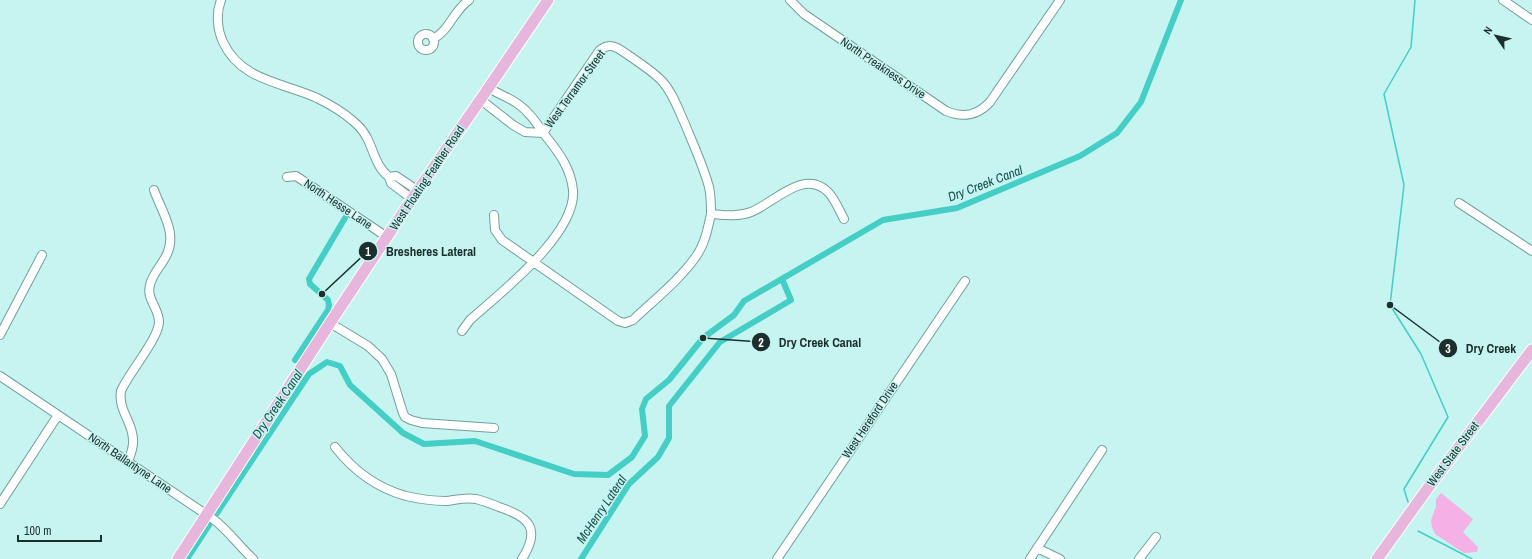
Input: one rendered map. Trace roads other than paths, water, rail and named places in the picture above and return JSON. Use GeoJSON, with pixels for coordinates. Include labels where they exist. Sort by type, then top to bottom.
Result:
{"type":"FeatureCollection","features":[{"type":"Feature","properties":{"kind":"main road","name":"West Floating Feather Road"},"geometry":{"type":"LineString","coordinates":[[178,559],[415,194],[481,100],[548,0]]}},
{"type":"Feature","properties":{"kind":"main road","name":"West State Street"},"geometry":{"type":"LineString","coordinates":[[1377,559],[1441,470],[1532,350]]}},
{"type":"Feature","properties":{"kind":"street"},"geometry":{"type":"LineString","coordinates":[[221,0],[219,6],[218,26],[220,36],[228,53],[238,64],[254,74],[279,86],[317,98],[339,110],[354,122],[366,137],[372,153],[383,173],[389,177],[396,176],[415,194]]}},
{"type":"Feature","properties":{"kind":"street"},"geometry":{"type":"LineString","coordinates":[[433,39],[443,32],[460,7],[469,0]]}},
{"type":"Feature","properties":{"kind":"street","name":"North Preakness Drive"},"geometry":{"type":"LineString","coordinates":[[790,0],[804,14],[946,110],[956,115],[965,116],[984,109],[990,102],[1060,0]]}},
{"type":"Feature","properties":{"kind":"street"},"geometry":{"type":"LineString","coordinates":[[1503,0],[1532,20]]}},
{"type":"Feature","properties":{"kind":"street","name":"West Terramor Street"},"geometry":{"type":"LineString","coordinates":[[543,133],[599,51],[608,45],[617,47],[649,69],[663,82],[672,95],[697,153],[709,187],[711,214]]}},
{"type":"Feature","properties":{"kind":"street"},"geometry":{"type":"LineString","coordinates":[[462,331],[470,320],[534,262],[564,225],[571,208],[573,190],[567,167],[557,150],[543,133],[534,118],[518,104],[489,88]]}},
{"type":"Feature","properties":{"kind":"street"},"geometry":{"type":"LineString","coordinates":[[481,100],[513,125],[525,132],[543,133]]}},
{"type":"Feature","properties":{"kind":"street","name":"North Hesse Lane"},"geometry":{"type":"LineString","coordinates":[[287,177],[296,176],[388,237]]}},
{"type":"Feature","properties":{"kind":"street"},"geometry":{"type":"LineString","coordinates":[[494,215],[495,230],[502,240],[618,321],[625,323],[633,320],[670,285],[697,255],[708,230],[711,214],[733,216],[751,212],[794,187],[804,184],[814,184],[829,193],[844,219]]}},
{"type":"Feature","properties":{"kind":"street"},"geometry":{"type":"LineString","coordinates":[[128,462],[133,439],[132,431],[122,408],[120,399],[121,391],[158,329],[158,314],[151,301],[149,293],[150,285],[165,258],[170,245],[170,230],[154,190]]}},
{"type":"Feature","properties":{"kind":"street"},"geometry":{"type":"LineString","coordinates":[[1459,203],[1532,251]]}},
{"type":"Feature","properties":{"kind":"street"},"geometry":{"type":"LineString","coordinates":[[0,335],[42,255]]}},
{"type":"Feature","properties":{"kind":"street","name":"West Hereford Drive"},"geometry":{"type":"LineString","coordinates":[[777,559],[965,281]]}},
{"type":"Feature","properties":{"kind":"street"},"geometry":{"type":"LineString","coordinates":[[330,323],[368,346],[382,359],[391,374],[405,417],[430,424],[494,428]]}},
{"type":"Feature","properties":{"kind":"street","name":"North Ballantyne Lane"},"geometry":{"type":"LineString","coordinates":[[0,376],[207,514],[224,528],[253,559]]}},
{"type":"Feature","properties":{"kind":"street"},"geometry":{"type":"LineString","coordinates":[[0,504],[58,415]]}},
{"type":"Feature","properties":{"kind":"street"},"geometry":{"type":"LineString","coordinates":[[335,447],[347,462],[361,474],[393,492],[424,500],[476,499],[515,512],[523,517],[529,524],[532,536],[530,544],[522,559]]}},
{"type":"Feature","properties":{"kind":"street"},"geometry":{"type":"LineString","coordinates":[[1030,559],[1102,450]]}},
{"type":"Feature","properties":{"kind":"street"},"geometry":{"type":"LineString","coordinates":[[1139,559],[1156,537]]}},
{"type":"Feature","properties":{"kind":"street"},"geometry":{"type":"LineString","coordinates":[[1037,548],[1060,559]]}},
{"type":"Feature","properties":{"kind":"waterway","name":"Dry Creek Canal"},"geometry":{"type":"LineString","coordinates":[[217,513],[309,374],[327,362],[340,366],[350,385],[403,433],[424,444],[475,441],[574,474],[608,475],[632,457],[645,436],[642,409],[646,399],[669,380],[703,338],[734,315],[744,301],[883,220],[957,208],[1080,156],[1117,133],[1141,102],[1181,0]]}},
{"type":"Feature","properties":{"kind":"waterway"},"geometry":{"type":"LineString","coordinates":[[1408,502],[1404,489],[1448,417],[1421,354],[1390,305],[1404,185],[1384,94],[1411,47],[1415,0]]}},
{"type":"Feature","properties":{"kind":"waterway"},"geometry":{"type":"LineString","coordinates":[[295,360],[328,310],[328,300],[310,284],[309,279],[345,218]]}},
{"type":"Feature","properties":{"kind":"waterway","name":"McHenry Lateral"},"geometry":{"type":"LineString","coordinates":[[581,559],[629,484],[658,457],[669,438],[669,406],[720,342],[791,300],[782,279]]}},
{"type":"Feature","properties":{"kind":"waterway","name":"Dry Creek Canal"},"geometry":{"type":"LineString","coordinates":[[187,559],[209,525]]}},
{"type":"Feature","properties":{"kind":"waterway"},"geometry":{"type":"LineString","coordinates":[[1418,531],[1472,559]]}},
{"type":"Feature","properties":{"kind":"place","name":"Bresheres Lateral"},"geometry":{"type":"Point","coordinates":[322,294]}},
{"type":"Feature","properties":{"kind":"place","name":"Dry Creek"},"geometry":{"type":"Point","coordinates":[1390,305]}},
{"type":"Feature","properties":{"kind":"place","name":"Dry Creek Canal"},"geometry":{"type":"Point","coordinates":[703,338]}}]}
